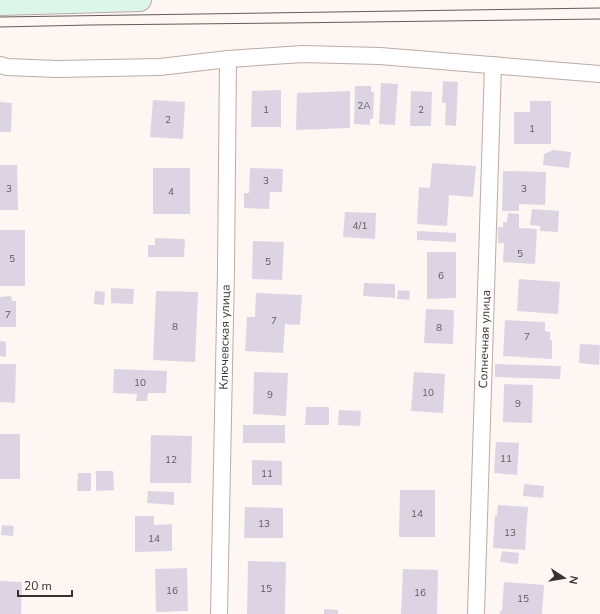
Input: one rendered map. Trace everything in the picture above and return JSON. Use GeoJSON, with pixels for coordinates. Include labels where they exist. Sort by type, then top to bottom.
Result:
{"type":"FeatureCollection","features":[{"type":"Feature","properties":{"kind":"street"},"geometry":{"type":"LineString","coordinates":[[0,4],[140,0]]}},
{"type":"Feature","properties":{"kind":"street"},"geometry":{"type":"LineString","coordinates":[[0,65],[7,67],[56,69],[160,67],[228,59],[303,54],[380,56],[600,74]]}},
{"type":"Feature","properties":{"kind":"street","name":"Ключевская улица"},"geometry":{"type":"LineString","coordinates":[[220,614],[226,284],[228,59]]}},
{"type":"Feature","properties":{"kind":"street","name":"Солнечная улица"},"geometry":{"type":"LineString","coordinates":[[476,614],[493,65]]}},
{"type":"Feature","properties":{"kind":"building"},"geometry":{"type":"Polygon","coordinates":[[[443,81],[458,82],[456,126],[445,125],[446,103],[442,103],[443,81]]]}},
{"type":"Feature","properties":{"kind":"building"},"geometry":{"type":"Polygon","coordinates":[[[381,83],[398,84],[395,125],[379,124],[381,83]]]}},
{"type":"Feature","properties":{"kind":"building"},"geometry":{"type":"Polygon","coordinates":[[[355,86],[371,86],[371,92],[374,92],[373,119],[370,119],[370,125],[354,124],[355,86]]]}},
{"type":"Feature","properties":{"kind":"building"},"geometry":{"type":"Polygon","coordinates":[[[281,90],[281,127],[251,127],[252,91],[281,90]]]}},
{"type":"Feature","properties":{"kind":"building"},"geometry":{"type":"Polygon","coordinates":[[[350,91],[350,128],[296,130],[297,93],[350,91]]]}},
{"type":"Feature","properties":{"kind":"building"},"geometry":{"type":"Polygon","coordinates":[[[411,91],[432,92],[431,126],[410,126],[411,91]]]}},
{"type":"Feature","properties":{"kind":"building"},"geometry":{"type":"Polygon","coordinates":[[[153,100],[185,102],[183,139],[150,137],[153,100]]]}},
{"type":"Feature","properties":{"kind":"building"},"geometry":{"type":"Polygon","coordinates":[[[530,101],[551,101],[551,144],[514,144],[514,112],[530,112],[530,101]]]}},
{"type":"Feature","properties":{"kind":"building"},"geometry":{"type":"Polygon","coordinates":[[[0,102],[12,103],[11,132],[0,132],[0,102]]]}},
{"type":"Feature","properties":{"kind":"building"},"geometry":{"type":"Polygon","coordinates":[[[553,150],[571,152],[569,168],[543,165],[544,154],[553,150]]]}},
{"type":"Feature","properties":{"kind":"building"},"geometry":{"type":"Polygon","coordinates":[[[432,163],[476,166],[473,197],[449,195],[447,226],[417,224],[419,187],[430,188],[432,163]]]}},
{"type":"Feature","properties":{"kind":"building"},"geometry":{"type":"Polygon","coordinates":[[[0,165],[17,165],[18,210],[0,210],[0,165]]]}},
{"type":"Feature","properties":{"kind":"building"},"geometry":{"type":"Polygon","coordinates":[[[153,168],[190,168],[190,214],[153,214],[153,168]]]}},
{"type":"Feature","properties":{"kind":"building"},"geometry":{"type":"Polygon","coordinates":[[[250,168],[283,169],[282,192],[270,192],[269,209],[244,208],[244,193],[249,193],[250,168]]]}},
{"type":"Feature","properties":{"kind":"building"},"geometry":{"type":"Polygon","coordinates":[[[503,171],[546,172],[545,205],[519,204],[519,211],[502,211],[503,171]]]}},
{"type":"Feature","properties":{"kind":"building"},"geometry":{"type":"Polygon","coordinates":[[[532,209],[559,211],[558,232],[540,231],[540,226],[530,225],[532,209]]]}},
{"type":"Feature","properties":{"kind":"building"},"geometry":{"type":"Polygon","coordinates":[[[345,212],[376,213],[375,239],[343,237],[345,212]]]}},
{"type":"Feature","properties":{"kind":"building"},"geometry":{"type":"Polygon","coordinates":[[[508,213],[519,214],[519,228],[537,229],[535,264],[503,262],[504,243],[498,243],[498,227],[503,227],[503,222],[507,222],[508,213]]]}},
{"type":"Feature","properties":{"kind":"building"},"geometry":{"type":"Polygon","coordinates":[[[0,230],[25,230],[25,286],[0,286],[0,230]]]}},
{"type":"Feature","properties":{"kind":"building"},"geometry":{"type":"Polygon","coordinates":[[[417,231],[456,233],[456,242],[417,240],[417,231]]]}},
{"type":"Feature","properties":{"kind":"building"},"geometry":{"type":"Polygon","coordinates":[[[155,238],[185,239],[184,257],[148,257],[148,245],[155,245],[155,238]]]}},
{"type":"Feature","properties":{"kind":"building"},"geometry":{"type":"Polygon","coordinates":[[[253,241],[284,242],[282,280],[252,279],[253,241]]]}},
{"type":"Feature","properties":{"kind":"building"},"geometry":{"type":"Polygon","coordinates":[[[427,252],[456,252],[456,298],[427,299],[427,252]]]}},
{"type":"Feature","properties":{"kind":"building"},"geometry":{"type":"Polygon","coordinates":[[[519,279],[560,282],[558,314],[517,311],[519,279]]]}},
{"type":"Feature","properties":{"kind":"building"},"geometry":{"type":"Polygon","coordinates":[[[364,283],[395,284],[395,298],[363,296],[364,283]]]}},
{"type":"Feature","properties":{"kind":"building"},"geometry":{"type":"Polygon","coordinates":[[[111,288],[134,289],[133,304],[111,303],[111,288]]]}},
{"type":"Feature","properties":{"kind":"building"},"geometry":{"type":"Polygon","coordinates":[[[398,290],[410,291],[409,300],[397,299],[398,290]]]}},
{"type":"Feature","properties":{"kind":"building"},"geometry":{"type":"Polygon","coordinates":[[[95,291],[105,292],[104,305],[94,304],[95,291]]]}},
{"type":"Feature","properties":{"kind":"building"},"geometry":{"type":"Polygon","coordinates":[[[156,291],[198,292],[195,362],[153,360],[156,291]]]}},
{"type":"Feature","properties":{"kind":"building"},"geometry":{"type":"Polygon","coordinates":[[[256,293],[302,295],[300,325],[285,324],[283,353],[245,351],[247,317],[255,317],[256,293]]]}},
{"type":"Feature","properties":{"kind":"building"},"geometry":{"type":"Polygon","coordinates":[[[11,296],[12,301],[16,301],[16,327],[0,327],[0,297],[11,296]]]}},
{"type":"Feature","properties":{"kind":"building"},"geometry":{"type":"Polygon","coordinates":[[[426,309],[454,310],[453,344],[424,343],[426,309]]]}},
{"type":"Feature","properties":{"kind":"building"},"geometry":{"type":"Polygon","coordinates":[[[505,320],[545,322],[545,331],[550,332],[550,340],[552,340],[552,359],[503,356],[505,320]]]}},
{"type":"Feature","properties":{"kind":"building"},"geometry":{"type":"Polygon","coordinates":[[[0,341],[6,342],[6,357],[0,356],[0,341]]]}},
{"type":"Feature","properties":{"kind":"building"},"geometry":{"type":"Polygon","coordinates":[[[580,344],[600,345],[599,365],[579,363],[580,344]]]}},
{"type":"Feature","properties":{"kind":"building"},"geometry":{"type":"Polygon","coordinates":[[[0,364],[16,364],[15,403],[0,402],[0,364]]]}},
{"type":"Feature","properties":{"kind":"building"},"geometry":{"type":"Polygon","coordinates":[[[495,364],[561,366],[560,379],[495,377],[495,364]]]}},
{"type":"Feature","properties":{"kind":"building"},"geometry":{"type":"Polygon","coordinates":[[[114,369],[167,371],[166,393],[148,393],[147,401],[136,401],[137,394],[113,393],[114,369]]]}},
{"type":"Feature","properties":{"kind":"building"},"geometry":{"type":"Polygon","coordinates":[[[254,372],[288,373],[286,416],[253,414],[254,372]]]}},
{"type":"Feature","properties":{"kind":"building"},"geometry":{"type":"Polygon","coordinates":[[[414,372],[445,374],[443,413],[411,411],[414,372]]]}},
{"type":"Feature","properties":{"kind":"building"},"geometry":{"type":"Polygon","coordinates":[[[504,384],[533,385],[532,423],[503,422],[504,384]]]}},
{"type":"Feature","properties":{"kind":"building"},"geometry":{"type":"Polygon","coordinates":[[[306,407],[329,407],[329,425],[305,425],[306,407]]]}},
{"type":"Feature","properties":{"kind":"building"},"geometry":{"type":"Polygon","coordinates":[[[339,410],[361,411],[360,426],[338,425],[339,410]]]}},
{"type":"Feature","properties":{"kind":"building"},"geometry":{"type":"Polygon","coordinates":[[[243,425],[285,425],[285,443],[243,443],[243,425]]]}},
{"type":"Feature","properties":{"kind":"building"},"geometry":{"type":"Polygon","coordinates":[[[0,434],[20,434],[20,479],[0,479],[0,434]]]}},
{"type":"Feature","properties":{"kind":"building"},"geometry":{"type":"Polygon","coordinates":[[[151,435],[192,436],[191,483],[150,483],[151,435]]]}},
{"type":"Feature","properties":{"kind":"building"},"geometry":{"type":"Polygon","coordinates":[[[496,442],[519,443],[517,475],[494,473],[496,442]]]}},
{"type":"Feature","properties":{"kind":"building"},"geometry":{"type":"Polygon","coordinates":[[[252,460],[282,461],[282,485],[252,485],[252,460]]]}},
{"type":"Feature","properties":{"kind":"building"},"geometry":{"type":"Polygon","coordinates":[[[96,471],[113,471],[114,490],[96,491],[96,471]]]}},
{"type":"Feature","properties":{"kind":"building"},"geometry":{"type":"Polygon","coordinates":[[[78,473],[91,473],[91,491],[77,491],[78,473]]]}},
{"type":"Feature","properties":{"kind":"building"},"geometry":{"type":"Polygon","coordinates":[[[524,484],[544,486],[543,498],[523,496],[524,484]]]}},
{"type":"Feature","properties":{"kind":"building"},"geometry":{"type":"Polygon","coordinates":[[[400,490],[435,490],[435,537],[399,537],[400,490]]]}},
{"type":"Feature","properties":{"kind":"building"},"geometry":{"type":"Polygon","coordinates":[[[148,491],[174,492],[174,505],[147,503],[148,491]]]}},
{"type":"Feature","properties":{"kind":"building"},"geometry":{"type":"Polygon","coordinates":[[[498,505],[528,507],[525,550],[493,548],[495,516],[497,516],[498,505]]]}},
{"type":"Feature","properties":{"kind":"building"},"geometry":{"type":"Polygon","coordinates":[[[245,507],[283,508],[283,538],[244,538],[245,507]]]}},
{"type":"Feature","properties":{"kind":"building"},"geometry":{"type":"Polygon","coordinates":[[[135,516],[154,516],[154,525],[172,524],[172,551],[135,552],[135,516]]]}},
{"type":"Feature","properties":{"kind":"building"},"geometry":{"type":"Polygon","coordinates":[[[2,525],[14,526],[13,536],[1,535],[2,525]]]}},
{"type":"Feature","properties":{"kind":"building"},"geometry":{"type":"Polygon","coordinates":[[[502,551],[519,553],[518,564],[500,562],[502,551]]]}},
{"type":"Feature","properties":{"kind":"building"},"geometry":{"type":"Polygon","coordinates":[[[248,561],[286,562],[285,614],[247,614],[248,561]]]}},
{"type":"Feature","properties":{"kind":"building"},"geometry":{"type":"Polygon","coordinates":[[[187,568],[188,611],[156,612],[155,569],[187,568]]]}},
{"type":"Feature","properties":{"kind":"building"},"geometry":{"type":"Polygon","coordinates":[[[403,569],[438,570],[437,614],[401,614],[403,569]]]}},
{"type":"Feature","properties":{"kind":"building"},"geometry":{"type":"Polygon","coordinates":[[[0,581],[22,582],[21,614],[0,614],[0,581]]]}},
{"type":"Feature","properties":{"kind":"building"},"geometry":{"type":"Polygon","coordinates":[[[504,582],[544,585],[542,614],[500,614],[500,611],[502,611],[504,582]]]}},
{"type":"Feature","properties":{"kind":"building"},"geometry":{"type":"Polygon","coordinates":[[[324,609],[338,610],[338,614],[324,614],[324,609]]]}},
{"type":"Feature","properties":{"kind":"tram line"},"geometry":{"type":"LineString","coordinates":[[0,17],[600,8]]}},
{"type":"Feature","properties":{"kind":"tram line"},"geometry":{"type":"LineString","coordinates":[[0,27],[600,19]]}}]}
